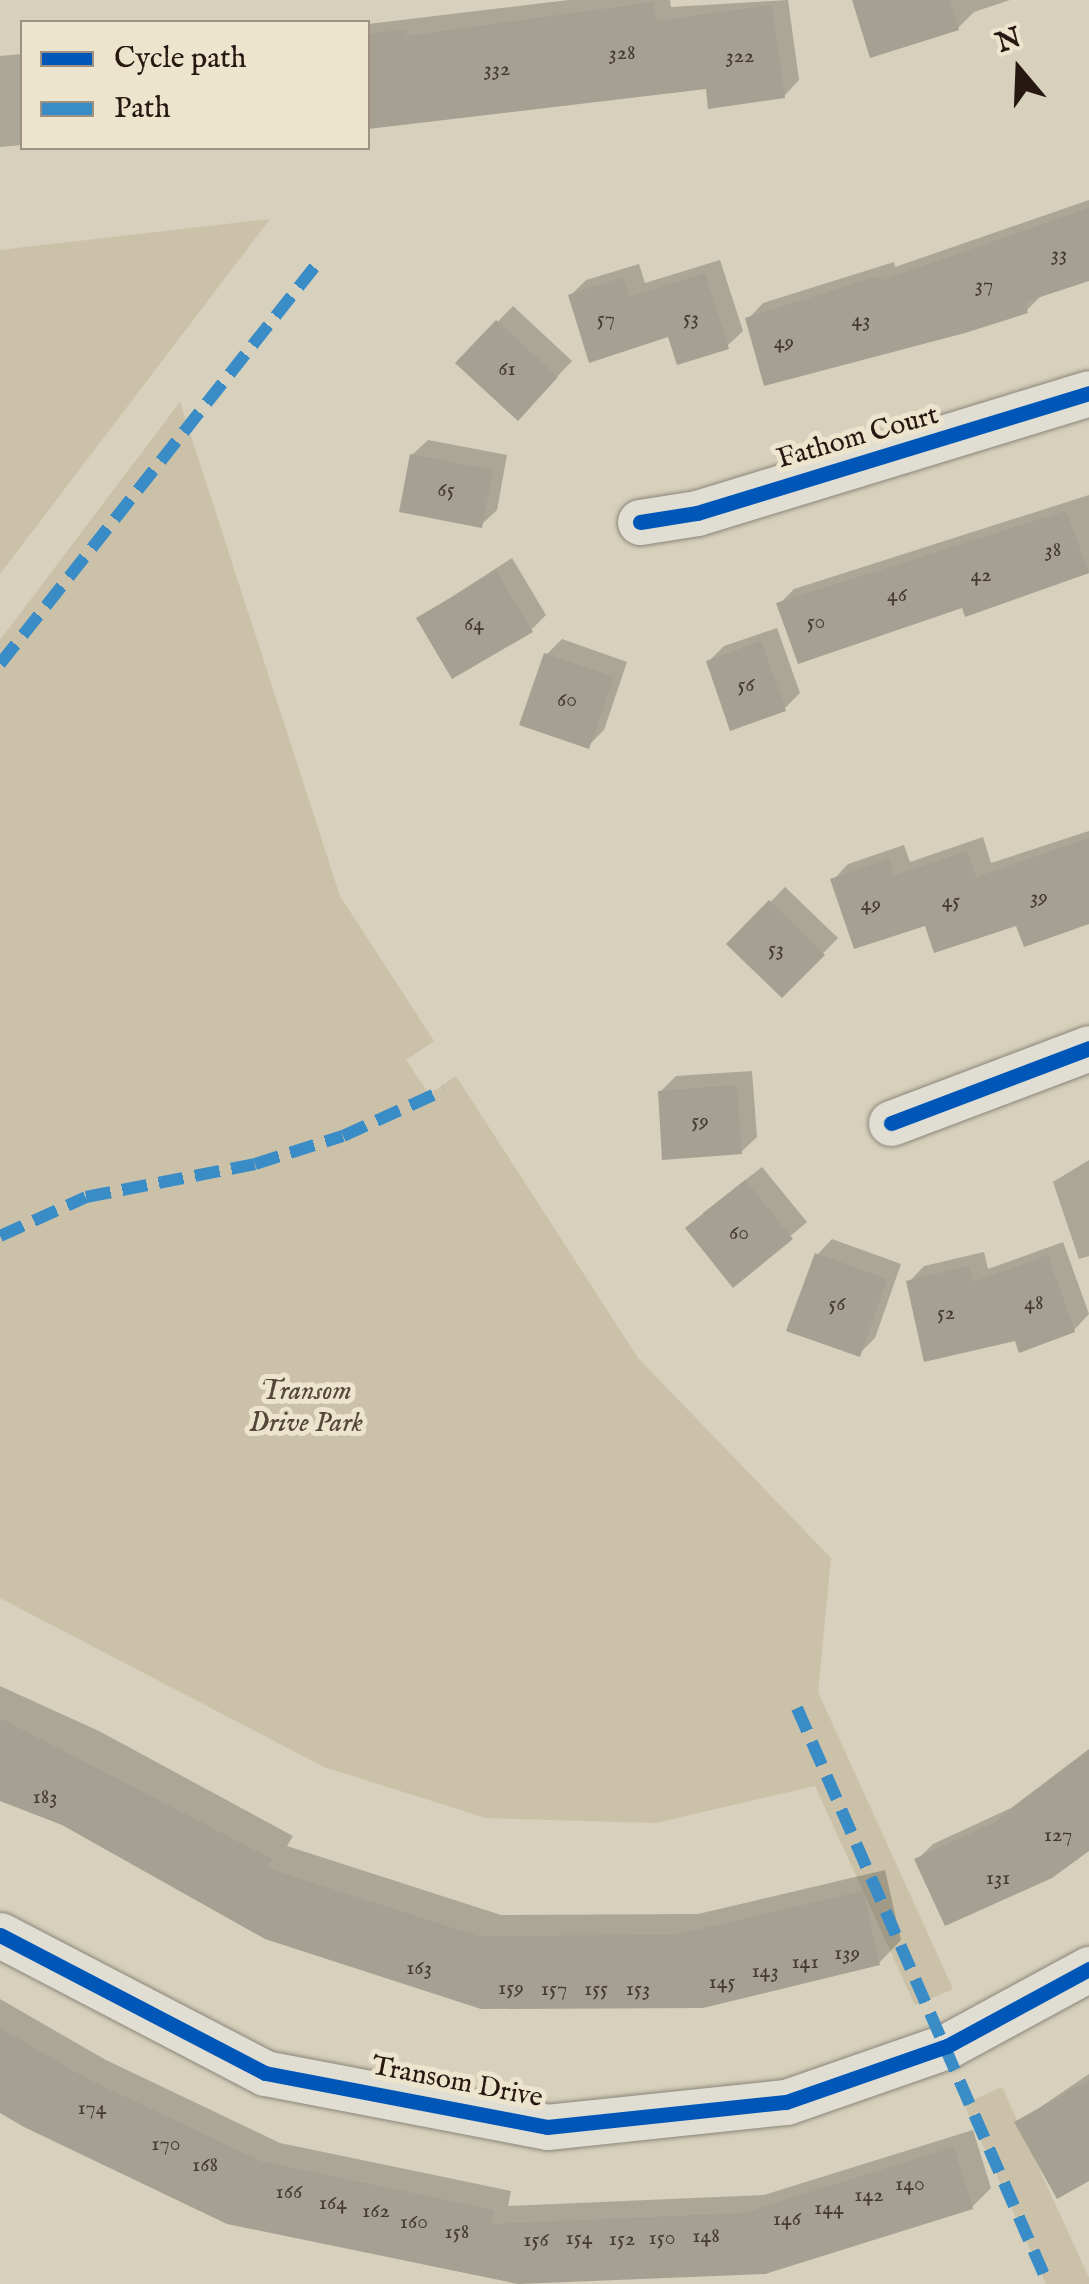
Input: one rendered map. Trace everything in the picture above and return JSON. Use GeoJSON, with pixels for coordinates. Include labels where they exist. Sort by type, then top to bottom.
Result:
{"type":"FeatureCollection","features":[{"type":"Feature","properties":{"kind":"street","name":"Fathom Court"},"geometry":{"type":"LineString","coordinates":[[640,522],[697,513],[1089,393]]}},
{"type":"Feature","properties":{"kind":"street"},"geometry":{"type":"LineString","coordinates":[[891,1123],[1089,1048]]}},
{"type":"Feature","properties":{"kind":"street","name":"Transom Drive"},"geometry":{"type":"LineString","coordinates":[[0,1935],[265,2073],[547,2127],[786,2102],[948,2046],[1089,1969]]}},
{"type":"Feature","properties":{"kind":"green space"},"geometry":{"type":"Polygon","coordinates":[[[270,219],[0,574],[0,250],[270,219]]]}},
{"type":"Feature","properties":{"kind":"green space","name":"Transom Drive Park"},"geometry":{"type":"Polygon","coordinates":[[[180,402],[340,896],[434,1041],[406,1060],[429,1094],[456,1076],[638,1358],[831,1558],[818,1692],[953,1989],[915,2005],[815,1786],[656,1823],[486,1818],[324,1767],[0,1598],[0,640],[180,402]]]}},
{"type":"Feature","properties":{"kind":"green space"},"geometry":{"type":"Polygon","coordinates":[[[1002,2087],[1089,2284],[1046,2284],[964,2104],[1002,2087]]]}},
{"type":"Feature","properties":{"kind":"building"},"geometry":{"type":"Polygon","coordinates":[[[852,0],[950,0],[959,30],[870,58],[852,0]]]}},
{"type":"Feature","properties":{"kind":"building"},"geometry":{"type":"Polygon","coordinates":[[[653,2],[656,21],[772,5],[785,98],[708,109],[706,89],[370,129],[370,34],[406,29],[407,36],[653,2]]]}},
{"type":"Feature","properties":{"kind":"building"},"geometry":{"type":"Polygon","coordinates":[[[1089,208],[1089,281],[1025,302],[1028,313],[764,386],[745,318],[878,276],[880,281],[1089,208]]]}},
{"type":"Feature","properties":{"kind":"building"},"geometry":{"type":"Polygon","coordinates":[[[705,273],[729,349],[677,365],[668,337],[589,363],[568,295],[623,277],[630,297],[705,273]]]}},
{"type":"Feature","properties":{"kind":"building"},"geometry":{"type":"Polygon","coordinates":[[[496,320],[558,377],[518,421],[455,363],[496,320]]]}},
{"type":"Feature","properties":{"kind":"building"},"geometry":{"type":"Polygon","coordinates":[[[410,454],[493,470],[482,528],[399,512],[410,454]]]}},
{"type":"Feature","properties":{"kind":"building"},"geometry":{"type":"Polygon","coordinates":[[[1066,511],[1089,573],[965,617],[962,608],[798,664],[776,603],[1066,511]]]}},
{"type":"Feature","properties":{"kind":"building"},"geometry":{"type":"Polygon","coordinates":[[[496,571],[533,632],[452,679],[416,618],[496,571]]]}},
{"type":"Feature","properties":{"kind":"building"},"geometry":{"type":"Polygon","coordinates":[[[761,641],[786,711],[730,731],[706,661],[761,641]]]}},
{"type":"Feature","properties":{"kind":"building"},"geometry":{"type":"Polygon","coordinates":[[[544,653],[614,677],[589,749],[519,725],[544,653]]]}},
{"type":"Feature","properties":{"kind":"building"},"geometry":{"type":"Polygon","coordinates":[[[1089,838],[1089,924],[1024,947],[1016,926],[934,953],[925,926],[854,949],[830,879],[889,859],[894,875],[967,851],[976,877],[1089,838]]]}},
{"type":"Feature","properties":{"kind":"building"},"geometry":{"type":"Polygon","coordinates":[[[769,900],[825,955],[782,998],[726,944],[769,900]]]}},
{"type":"Feature","properties":{"kind":"building"},"geometry":{"type":"Polygon","coordinates":[[[737,1085],[742,1154],[662,1160],[658,1091],[737,1085]]]}},
{"type":"Feature","properties":{"kind":"building"},"geometry":{"type":"Polygon","coordinates":[[[745,1180],[793,1239],[733,1288],[685,1228],[745,1180]]]}},
{"type":"Feature","properties":{"kind":"building"},"geometry":{"type":"Polygon","coordinates":[[[815,1253],[887,1279],[860,1357],[786,1331],[815,1253]]]}},
{"type":"Feature","properties":{"kind":"building"},"geometry":{"type":"Polygon","coordinates":[[[1048,1255],[1075,1332],[1019,1353],[1015,1341],[924,1362],[906,1281],[969,1266],[973,1282],[1048,1255]]]}},
{"type":"Feature","properties":{"kind":"building"},"geometry":{"type":"Polygon","coordinates":[[[0,1718],[272,1859],[267,1868],[478,1936],[674,1935],[863,1891],[880,1965],[703,2008],[481,2009],[265,1939],[62,1825],[0,1801],[0,1718]]]}},
{"type":"Feature","properties":{"kind":"building"},"geometry":{"type":"Polygon","coordinates":[[[1089,1750],[1089,1851],[1052,1878],[945,1926],[914,1859],[993,1823],[1089,1750]]]}},
{"type":"Feature","properties":{"kind":"building"},"geometry":{"type":"Polygon","coordinates":[[[0,2028],[86,2078],[260,2161],[494,2210],[491,2224],[743,2213],[954,2147],[973,2209],[765,2274],[518,2284],[227,2224],[24,2127],[0,2113],[0,2028]]]}},
{"type":"Feature","properties":{"kind":"building"},"geometry":{"type":"Polygon","coordinates":[[[1089,2080],[1089,2181],[1057,2199],[1014,2122],[1089,2080]]]}},
{"type":"Feature","properties":{"kind":"marked path"},"geometry":{"type":"LineString","coordinates":[[0,664],[316,265]]}},
{"type":"Feature","properties":{"kind":"marked path"},"geometry":{"type":"LineString","coordinates":[[0,1236],[86,1197],[255,1164],[343,1136],[444,1090]]}},
{"type":"Feature","properties":{"kind":"marked path"},"geometry":{"type":"LineString","coordinates":[[797,1708],[1048,2284]]}},
{"type":"Feature","properties":{"kind":"cycle path"},"geometry":{"type":"LineString","coordinates":[[640,522],[697,513],[1089,393]]}},
{"type":"Feature","properties":{"kind":"cycle path"},"geometry":{"type":"LineString","coordinates":[[891,1123],[1089,1048]]}},
{"type":"Feature","properties":{"kind":"cycle path"},"geometry":{"type":"LineString","coordinates":[[0,1935],[265,2073],[547,2127],[786,2102],[947,2046],[1089,1969]]}}]}
